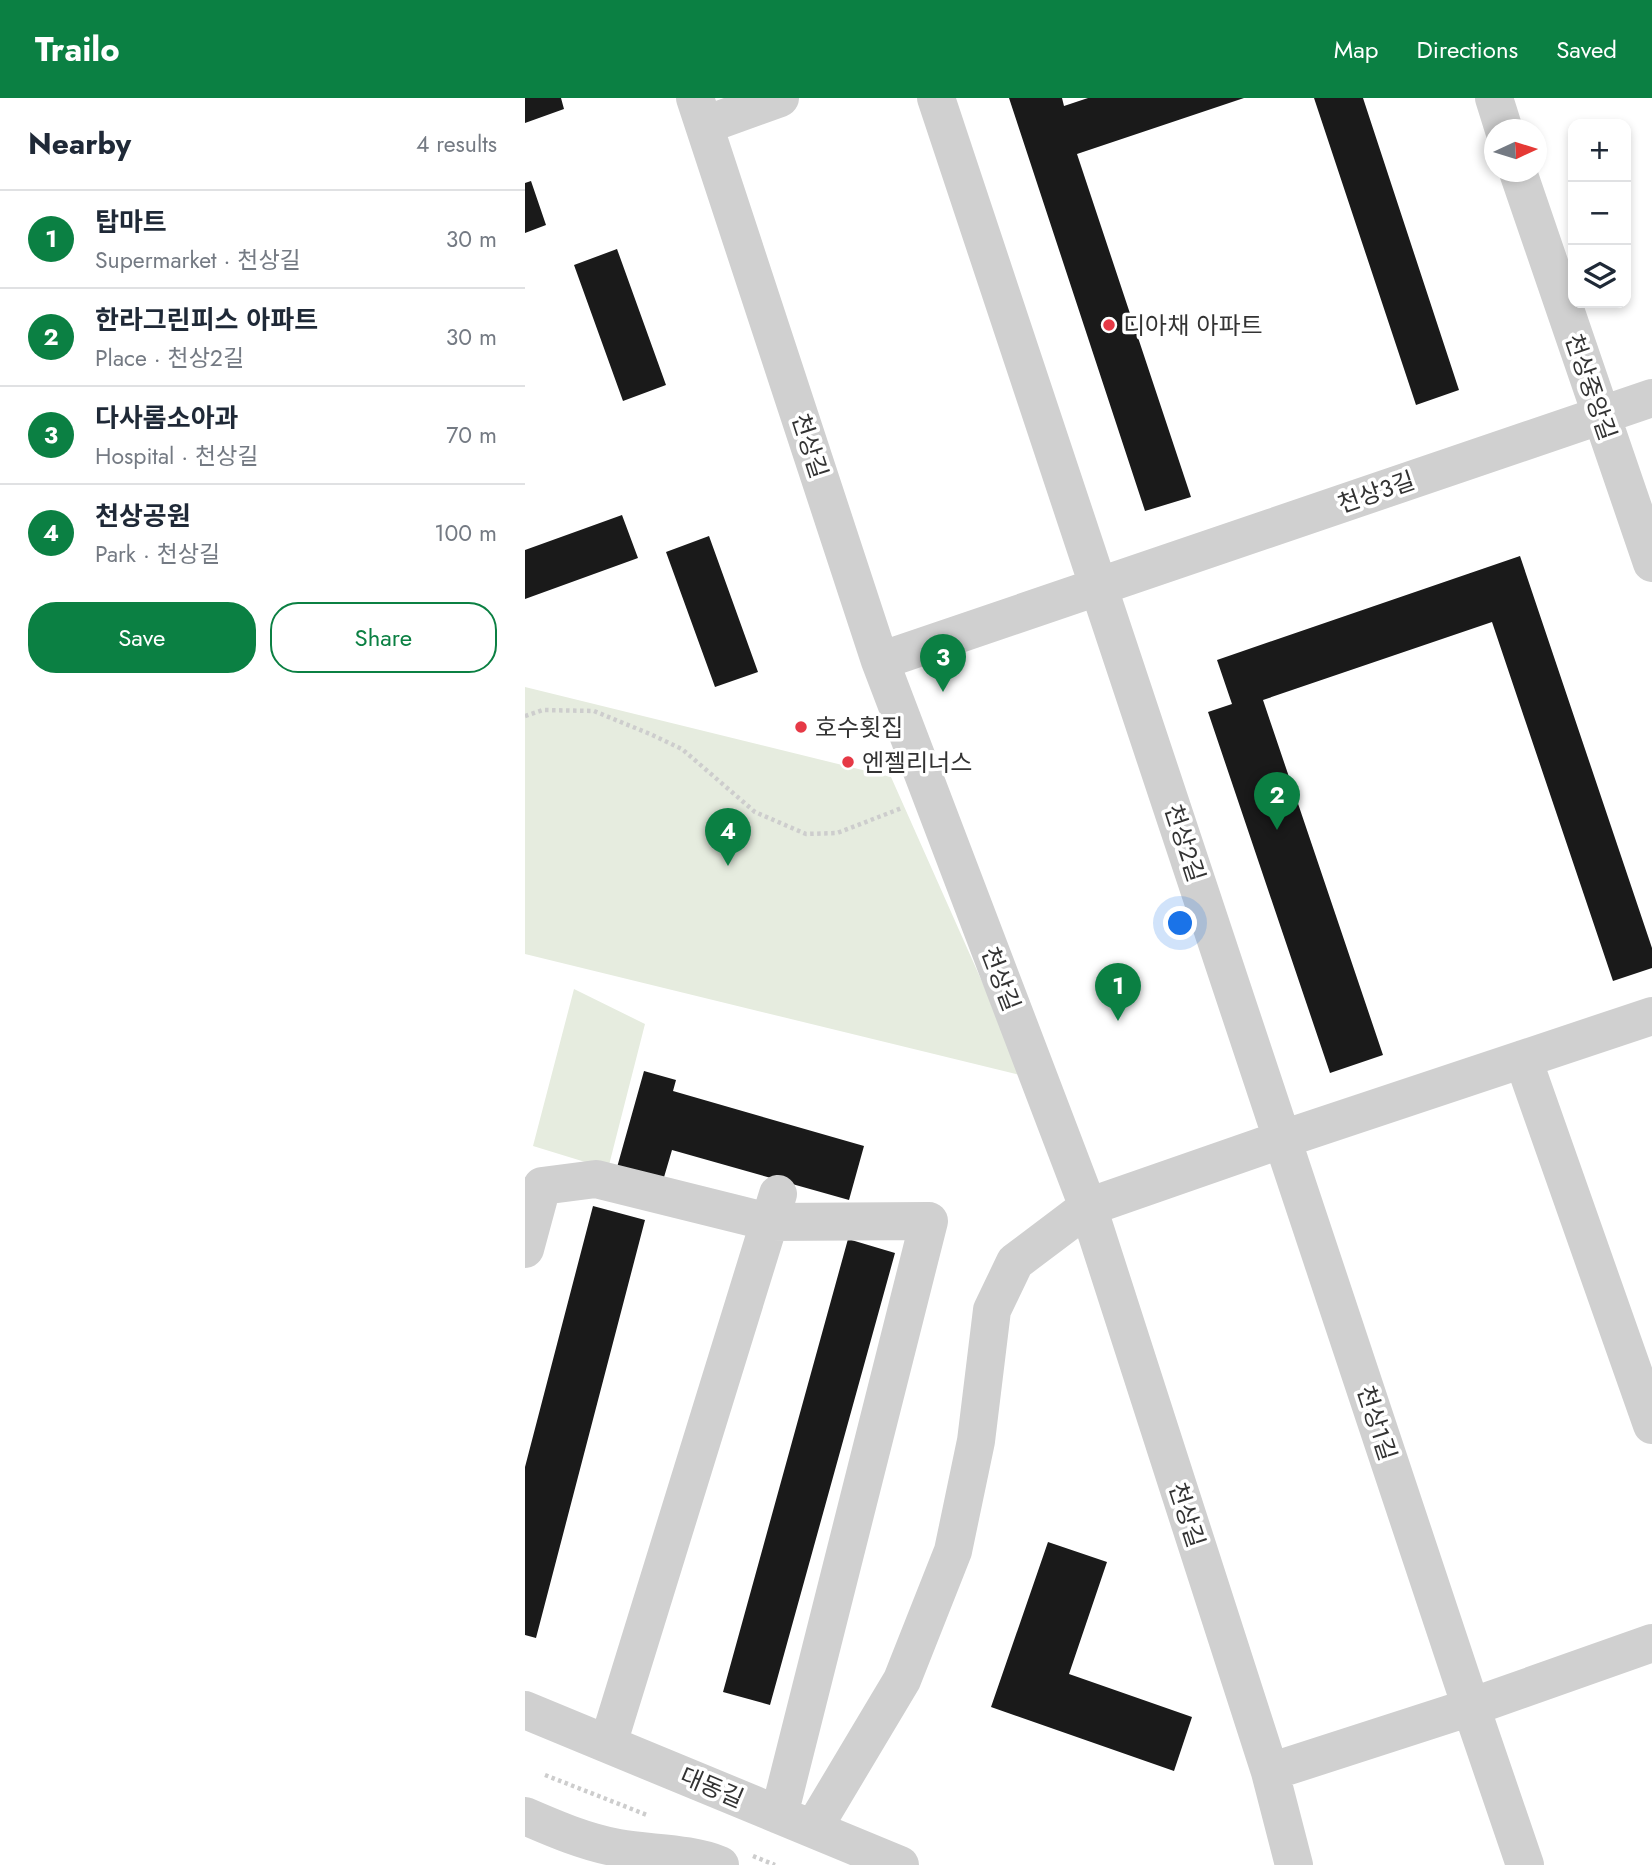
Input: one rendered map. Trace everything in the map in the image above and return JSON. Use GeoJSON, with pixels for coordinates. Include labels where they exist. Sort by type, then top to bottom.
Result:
{"type":"FeatureCollection","features":[{"type":"Feature","properties":{"kind":"street"},"geometry":{"type":"LineString","coordinates":[[700,112],[780,98]]}},
{"type":"Feature","properties":{"kind":"street"},"geometry":{"type":"LineString","coordinates":[[936,98],[1101,587]]}},
{"type":"Feature","properties":{"kind":"street"},"geometry":{"type":"LineString","coordinates":[[1494,98],[1501,119]]}},
{"type":"Feature","properties":{"kind":"street","name":"천상길"},"geometry":{"type":"LineString","coordinates":[[700,112],[880,661],[1088,1207],[1271,1772],[1294,1865]]}},
{"type":"Feature","properties":{"kind":"street","name":"천상중앙길"},"geometry":{"type":"LineString","coordinates":[[1521,182],[1652,563]]}},
{"type":"Feature","properties":{"kind":"street","name":"천상3길"},"geometry":{"type":"LineString","coordinates":[[880,661],[1652,398]]}},
{"type":"Feature","properties":{"kind":"street","name":"천상2길"},"geometry":{"type":"LineString","coordinates":[[1101,587],[1283,1139]]}},
{"type":"Feature","properties":{"kind":"street"},"geometry":{"type":"LineString","coordinates":[[796,1822],[902,1680],[953,1551],[976,1441],[992,1310],[1015,1262],[1088,1207],[1652,1016]]}},
{"type":"Feature","properties":{"kind":"street"},"geometry":{"type":"LineString","coordinates":[[1523,1059],[1652,1425]]}},
{"type":"Feature","properties":{"kind":"street","name":"천상1길"},"geometry":{"type":"LineString","coordinates":[[1283,1139],[1525,1865]]}},
{"type":"Feature","properties":{"kind":"street"},"geometry":{"type":"LineString","coordinates":[[525,1249],[543,1186],[596,1179],[773,1208],[929,1221],[796,1822]]}},
{"type":"Feature","properties":{"kind":"street"},"geometry":{"type":"LineString","coordinates":[[608,1744],[773,1208]]}},
{"type":"Feature","properties":{"kind":"street"},"geometry":{"type":"LineString","coordinates":[[1271,1772],[1471,1707],[1652,1643]]}},
{"type":"Feature","properties":{"kind":"street","name":"대동길"},"geometry":{"type":"LineString","coordinates":[[525,1710],[900,1865]]}},
{"type":"Feature","properties":{"kind":"street"},"geometry":{"type":"LineString","coordinates":[[525,1816],[581,1839],[617,1848],[704,1859],[720,1865]]}},
{"type":"Feature","properties":{"kind":"path"},"geometry":{"type":"LineString","coordinates":[[525,716],[543,710],[594,712],[650,734],[682,749],[755,811],[806,834],[837,832],[932,796]]}},
{"type":"Feature","properties":{"kind":"shaded area"},"geometry":{"type":"Polygon","coordinates":[[[525,687],[891,777],[1024,1076],[525,954],[525,687]]]}},
{"type":"Feature","properties":{"kind":"shaded area"},"geometry":{"type":"Polygon","coordinates":[[[574,989],[645,1024],[608,1169],[533,1146],[574,989]]]}},
{"type":"Feature","properties":{"kind":"building"},"geometry":{"type":"Polygon","coordinates":[[[525,98],[561,98],[564,109],[525,123],[525,98]]]}},
{"type":"Feature","properties":{"kind":"building","name":"디아채 아파트"},"geometry":{"type":"Polygon","coordinates":[[[1009,98],[1062,98],[1064,106],[1088,98],[1244,98],[1077,154],[1191,497],[1145,511],[1009,98]]]}},
{"type":"Feature","properties":{"kind":"building"},"geometry":{"type":"Polygon","coordinates":[[[1314,98],[1363,98],[1459,390],[1416,405],[1314,98]]]}},
{"type":"Feature","properties":{"kind":"building"},"geometry":{"type":"Polygon","coordinates":[[[531,181],[546,225],[525,233],[525,183],[531,181]]]}},
{"type":"Feature","properties":{"kind":"building"},"geometry":{"type":"Polygon","coordinates":[[[617,249],[666,385],[623,401],[574,265],[617,249]]]}},
{"type":"Feature","properties":{"kind":"building"},"geometry":{"type":"Polygon","coordinates":[[[622,515],[638,558],[525,599],[525,550],[622,515]]]}},
{"type":"Feature","properties":{"kind":"building"},"geometry":{"type":"Polygon","coordinates":[[[709,536],[758,672],[715,687],[666,552],[709,536]]]}},
{"type":"Feature","properties":{"kind":"building"},"geometry":{"type":"Polygon","coordinates":[[[1520,556],[1652,948],[1652,968],[1613,981],[1492,622],[1263,700],[1383,1055],[1330,1073],[1208,712],[1232,704],[1217,660],[1520,556]]]}},
{"type":"Feature","properties":{"kind":"building"},"geometry":{"type":"Polygon","coordinates":[[[644,1071],[676,1080],[673,1091],[864,1146],[849,1200],[672,1150],[662,1184],[616,1171],[644,1071]]]}},
{"type":"Feature","properties":{"kind":"building"},"geometry":{"type":"Polygon","coordinates":[[[593,1206],[645,1220],[536,1638],[525,1635],[525,1467],[593,1206]]]}},
{"type":"Feature","properties":{"kind":"building"},"geometry":{"type":"Polygon","coordinates":[[[848,1239],[895,1253],[770,1705],[723,1692],[848,1239]]]}},
{"type":"Feature","properties":{"kind":"building"},"geometry":{"type":"Polygon","coordinates":[[[1048,1542],[1107,1562],[1069,1674],[1192,1717],[1174,1771],[991,1707],[1048,1542]]]}},
{"type":"Feature","properties":{"kind":"place","name":"디아채 아파트"},"geometry":{"type":"Point","coordinates":[1109,325]}},
{"type":"Feature","properties":{"kind":"place","name":"다사롬소아과"},"geometry":{"type":"Point","coordinates":[943,692]}},
{"type":"Feature","properties":{"kind":"place","name":"호수횟집"},"geometry":{"type":"Point","coordinates":[801,727]}},
{"type":"Feature","properties":{"kind":"place","name":"엔젤리너스"},"geometry":{"type":"Point","coordinates":[848,762]}},
{"type":"Feature","properties":{"kind":"place","name":"한라그린피스 아파트"},"geometry":{"type":"Point","coordinates":[1277,830]}},
{"type":"Feature","properties":{"kind":"place","name":"천상공원"},"geometry":{"type":"Point","coordinates":[728,866]}},
{"type":"Feature","properties":{"kind":"place","name":"탑마트"},"geometry":{"type":"Point","coordinates":[1118,1021]}}]}
